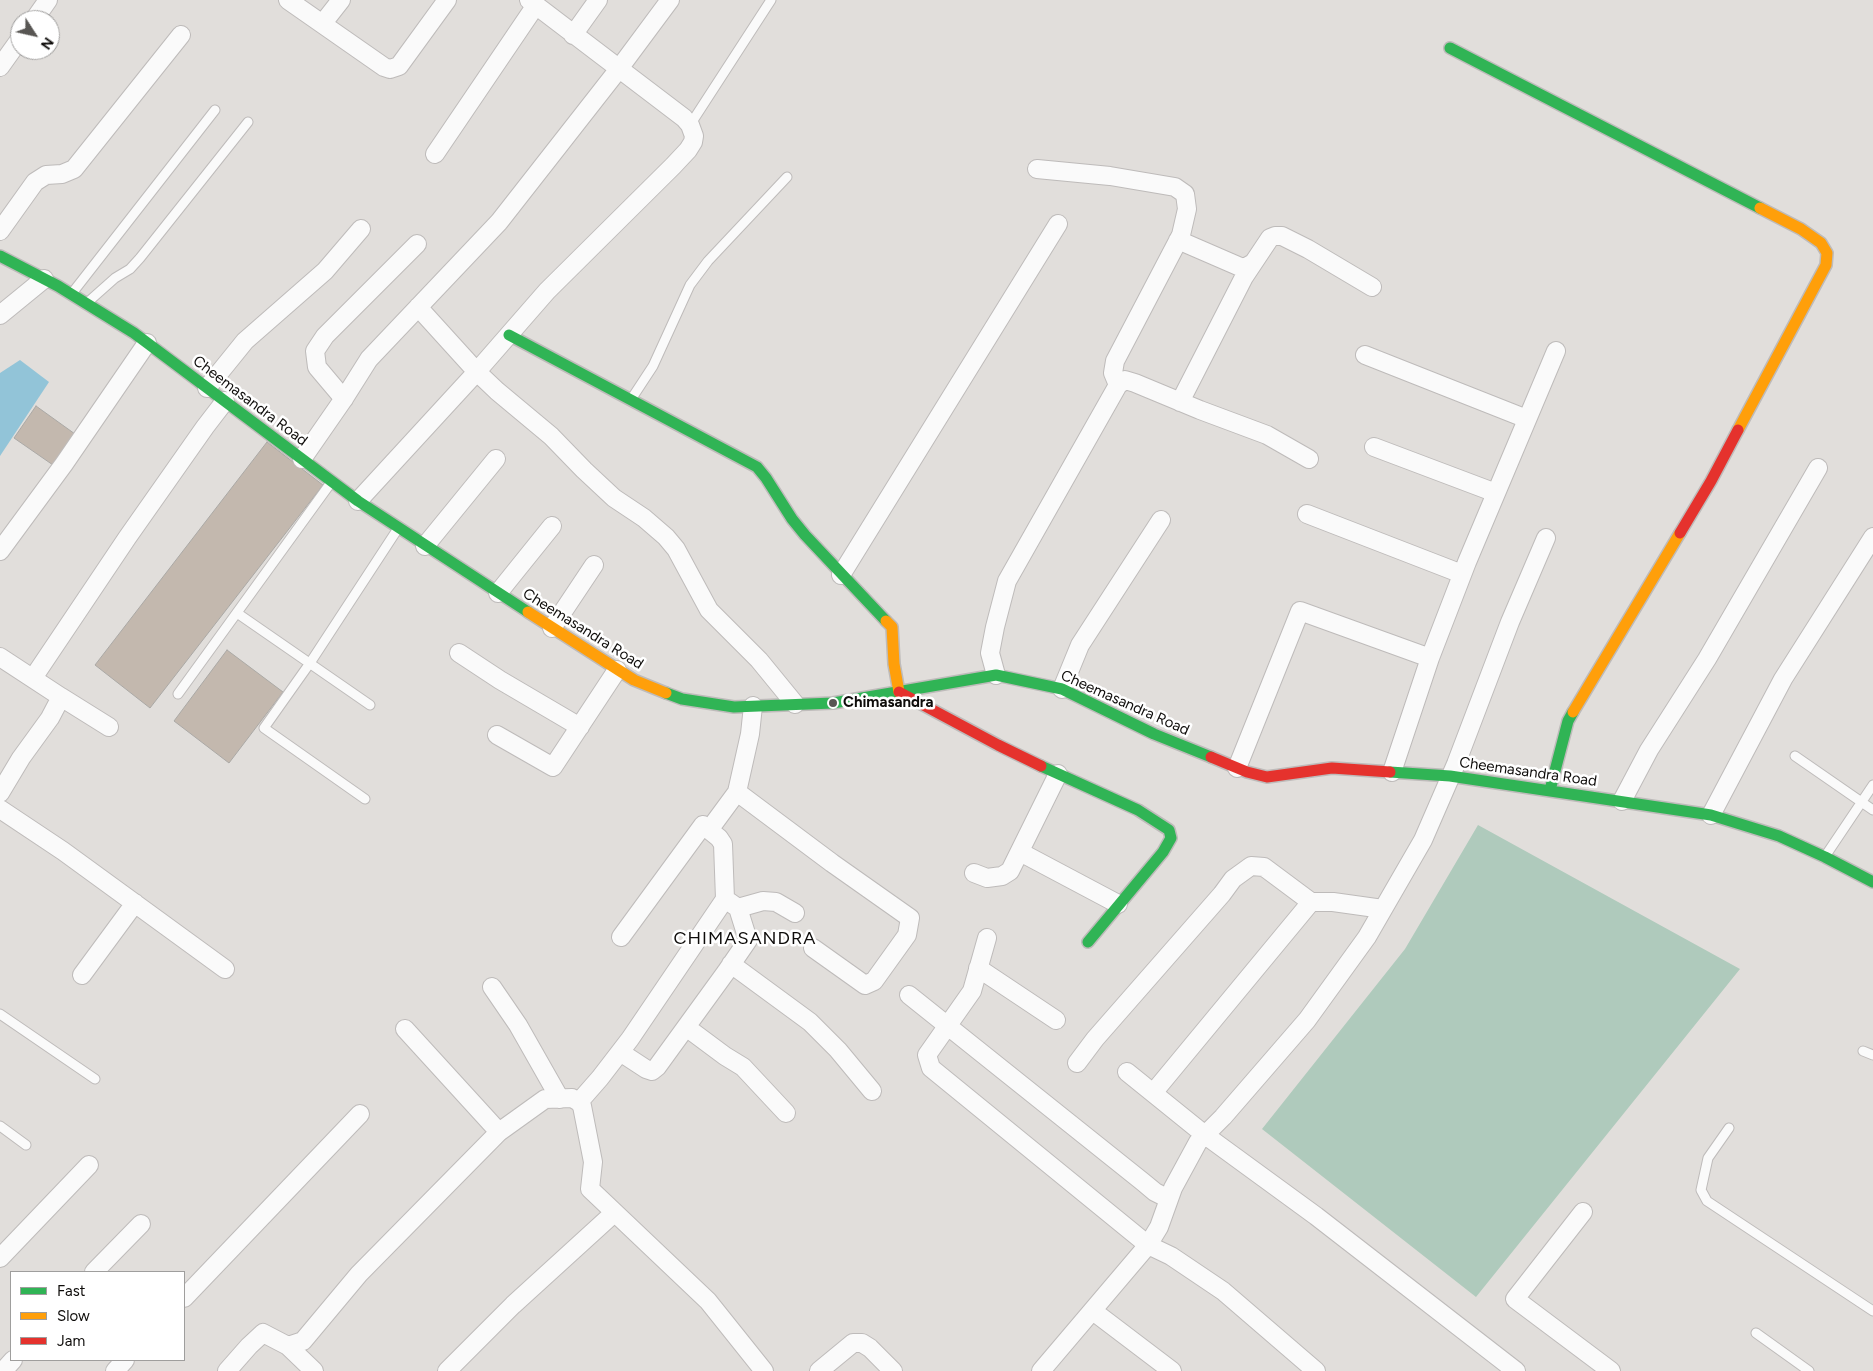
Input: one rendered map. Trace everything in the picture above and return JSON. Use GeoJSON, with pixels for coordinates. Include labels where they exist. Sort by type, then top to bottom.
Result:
{"type":"FeatureCollection","features":[{"type":"Feature","properties":{"kind":"street"},"geometry":{"type":"LineString","coordinates":[[288,0],[384,67],[390,69],[399,66],[447,0]]}},
{"type":"Feature","properties":{"kind":"street"},"geometry":{"type":"LineString","coordinates":[[323,23],[341,0]]}},
{"type":"Feature","properties":{"kind":"street"},"geometry":{"type":"LineString","coordinates":[[573,35],[598,0]]}},
{"type":"Feature","properties":{"kind":"street"},"geometry":{"type":"LineString","coordinates":[[302,459],[369,359],[499,222],[618,70],[670,0]]}},
{"type":"Feature","properties":{"kind":"street"},"geometry":{"type":"LineString","coordinates":[[358,501],[477,372],[547,291],[688,150],[694,136],[690,125],[667,105],[618,70],[533,3],[435,154]]}},
{"type":"Feature","properties":{"kind":"street"},"geometry":{"type":"LineString","coordinates":[[0,232],[35,182],[46,175],[62,174],[74,169],[181,35]]}},
{"type":"Feature","properties":{"kind":"street"},"geometry":{"type":"LineString","coordinates":[[1450,48],[1801,229],[1821,243],[1828,253],[1826,265],[1711,481],[1568,722],[1550,790]]}},
{"type":"Feature","properties":{"kind":"street"},"geometry":{"type":"LineString","coordinates":[[0,67],[10,53]]}},
{"type":"Feature","properties":{"kind":"street"},"geometry":{"type":"LineString","coordinates":[[1037,168],[1110,176],[1180,189],[1185,194],[1187,208],[1184,227],[1115,360],[1113,373],[1118,385]]}},
{"type":"Feature","properties":{"kind":"street"},"geometry":{"type":"LineString","coordinates":[[841,575],[1058,224]]}},
{"type":"Feature","properties":{"kind":"street"},"geometry":{"type":"LineString","coordinates":[[207,388],[245,341],[325,271],[362,229]]}},
{"type":"Feature","properties":{"kind":"street"},"geometry":{"type":"LineString","coordinates":[[1180,402],[1253,263],[1270,238],[1282,236],[1308,249],[1372,287]]}},
{"type":"Feature","properties":{"kind":"street"},"geometry":{"type":"LineString","coordinates":[[1178,240],[1244,268],[1253,263]]}},
{"type":"Feature","properties":{"kind":"street"},"geometry":{"type":"LineString","coordinates":[[344,399],[317,367],[314,351],[325,336],[417,244]]}},
{"type":"Feature","properties":{"kind":"street","name":"Cheemasandra Road"},"geometry":{"type":"LineString","coordinates":[[0,256],[72,294],[147,343],[358,501],[425,546],[617,670],[634,680],[682,698],[734,707],[833,703],[996,676],[1062,689],[1154,734],[1237,768],[1267,777],[1332,768],[1450,776],[1711,815],[1760,829],[1825,857],[1873,882]]}},
{"type":"Feature","properties":{"kind":"street"},"geometry":{"type":"LineString","coordinates":[[0,315],[44,279]]}},
{"type":"Feature","properties":{"kind":"street"},"geometry":{"type":"LineString","coordinates":[[418,307],[477,372],[551,436],[614,498],[644,518],[666,537],[676,549],[709,610],[759,660],[795,704]]}},
{"type":"Feature","properties":{"kind":"street"},"geometry":{"type":"LineString","coordinates":[[509,335],[757,467],[792,519],[841,575],[892,627],[894,664],[899,692],[946,718],[1058,774],[1138,810],[1169,830],[1170,838],[1163,852],[1088,942]]}},
{"type":"Feature","properties":{"kind":"street"},"geometry":{"type":"LineString","coordinates":[[0,551],[147,343]]}},
{"type":"Feature","properties":{"kind":"street"},"geometry":{"type":"LineString","coordinates":[[1392,772],[1430,658],[1462,574],[1556,351]]}},
{"type":"Feature","properties":{"kind":"street"},"geometry":{"type":"LineString","coordinates":[[1365,354],[1527,419]]}},
{"type":"Feature","properties":{"kind":"street"},"geometry":{"type":"LineString","coordinates":[[996,676],[990,653],[1007,581],[1118,385],[1125,380],[1267,435],[1309,459]]}},
{"type":"Feature","properties":{"kind":"street"},"geometry":{"type":"LineString","coordinates":[[33,678],[110,562],[225,401]]}},
{"type":"Feature","properties":{"kind":"street"},"geometry":{"type":"LineString","coordinates":[[1374,447],[1496,493]]}},
{"type":"Feature","properties":{"kind":"street"},"geometry":{"type":"LineString","coordinates":[[425,546],[496,459]]}},
{"type":"Feature","properties":{"kind":"street"},"geometry":{"type":"LineString","coordinates":[[1622,801],[1649,750],[1707,659],[1818,468]]}},
{"type":"Feature","properties":{"kind":"street"},"geometry":{"type":"LineString","coordinates":[[1307,514],[1462,574]]}},
{"type":"Feature","properties":{"kind":"street"},"geometry":{"type":"LineString","coordinates":[[1062,689],[1080,645],[1161,520]]}},
{"type":"Feature","properties":{"kind":"street"},"geometry":{"type":"LineString","coordinates":[[498,593],[552,526]]}},
{"type":"Feature","properties":{"kind":"street"},"geometry":{"type":"LineString","coordinates":[[1711,815],[1783,679],[1873,537]]}},
{"type":"Feature","properties":{"kind":"street"},"geometry":{"type":"LineString","coordinates":[[1041,1371],[1148,1245],[1159,1226],[1173,1188],[1188,1158],[1205,1135],[1308,1020],[1351,960],[1383,909],[1423,840],[1497,654],[1546,538]]}},
{"type":"Feature","properties":{"kind":"street"},"geometry":{"type":"LineString","coordinates":[[552,628],[594,565]]}},
{"type":"Feature","properties":{"kind":"street"},"geometry":{"type":"LineString","coordinates":[[1237,768],[1300,611],[1430,658]]}},
{"type":"Feature","properties":{"kind":"street"},"geometry":{"type":"LineString","coordinates":[[459,653],[580,727]]}},
{"type":"Feature","properties":{"kind":"street"},"geometry":{"type":"LineString","coordinates":[[0,657],[109,727]]}},
{"type":"Feature","properties":{"kind":"street"},"geometry":{"type":"LineString","coordinates":[[497,734],[553,767],[617,670]]}},
{"type":"Feature","properties":{"kind":"street"},"geometry":{"type":"LineString","coordinates":[[0,793],[21,758],[50,718],[61,697]]}},
{"type":"Feature","properties":{"kind":"street"},"geometry":{"type":"LineString","coordinates":[[709,830],[737,792],[750,734],[753,706]]}},
{"type":"Feature","properties":{"kind":"street"},"geometry":{"type":"LineString","coordinates":[[974,873],[987,878],[1002,876],[1010,871],[1058,774]]}},
{"type":"Feature","properties":{"kind":"street"},"geometry":{"type":"LineString","coordinates":[[737,792],[854,880],[910,918],[907,935],[874,981],[865,985],[813,948]]}},
{"type":"Feature","properties":{"kind":"street"},"geometry":{"type":"LineString","coordinates":[[0,809],[37,833],[225,969]]}},
{"type":"Feature","properties":{"kind":"street"},"geometry":{"type":"LineString","coordinates":[[620,1052],[641,1066],[652,1070],[657,1068],[748,940],[731,904],[723,844],[719,838],[703,825],[621,937]]}},
{"type":"Feature","properties":{"kind":"street"},"geometry":{"type":"LineString","coordinates":[[1020,852],[1118,904]]}},
{"type":"Feature","properties":{"kind":"street"},"geometry":{"type":"LineString","coordinates":[[1077,1064],[1095,1039],[1233,879],[1251,866],[1264,867],[1311,902],[1333,902],[1383,909]]}},
{"type":"Feature","properties":{"kind":"street"},"geometry":{"type":"LineString","coordinates":[[579,1102],[590,1091],[620,1052],[731,904],[763,901],[776,902],[795,913]]}},
{"type":"Feature","properties":{"kind":"street"},"geometry":{"type":"LineString","coordinates":[[1153,1093],[1311,902]]}},
{"type":"Feature","properties":{"kind":"street"},"geometry":{"type":"LineString","coordinates":[[82,975],[135,903]]}},
{"type":"Feature","properties":{"kind":"street"},"geometry":{"type":"LineString","coordinates":[[987,938],[972,991],[927,1056],[931,1068],[1148,1245],[1171,1256],[1223,1291],[1316,1371]]}},
{"type":"Feature","properties":{"kind":"street"},"geometry":{"type":"LineString","coordinates":[[731,964],[810,1022],[838,1050],[872,1091]]}},
{"type":"Feature","properties":{"kind":"street"},"geometry":{"type":"LineString","coordinates":[[978,968],[1056,1020]]}},
{"type":"Feature","properties":{"kind":"street"},"geometry":{"type":"LineString","coordinates":[[492,987],[518,1024],[560,1099]]}},
{"type":"Feature","properties":{"kind":"street"},"geometry":{"type":"LineString","coordinates":[[909,995],[1149,1187],[1169,1199]]}},
{"type":"Feature","properties":{"kind":"street"},"geometry":{"type":"LineString","coordinates":[[686,1027],[743,1067],[786,1113]]}},
{"type":"Feature","properties":{"kind":"street"},"geometry":{"type":"LineString","coordinates":[[405,1029],[498,1132]]}},
{"type":"Feature","properties":{"kind":"street"},"geometry":{"type":"LineString","coordinates":[[1126,1072],[1205,1135],[1309,1211],[1516,1371]]}},
{"type":"Feature","properties":{"kind":"street"},"geometry":{"type":"LineString","coordinates":[[288,1346],[303,1341],[359,1274],[498,1132],[544,1099],[572,1098],[582,1106],[593,1162],[590,1189],[708,1301],[764,1371]]}},
{"type":"Feature","properties":{"kind":"street"},"geometry":{"type":"LineString","coordinates":[[185,1297],[360,1114]]}},
{"type":"Feature","properties":{"kind":"street"},"geometry":{"type":"LineString","coordinates":[[0,1258],[89,1165]]}},
{"type":"Feature","properties":{"kind":"street"},"geometry":{"type":"LineString","coordinates":[[1583,1212],[1516,1299],[1611,1371]]}},
{"type":"Feature","properties":{"kind":"street"},"geometry":{"type":"LineString","coordinates":[[446,1371],[513,1305],[614,1213]]}},
{"type":"Feature","properties":{"kind":"street"},"geometry":{"type":"LineString","coordinates":[[95,1271],[141,1224]]}},
{"type":"Feature","properties":{"kind":"street"},"geometry":{"type":"LineString","coordinates":[[1093,1311],[1172,1371]]}},
{"type":"Feature","properties":{"kind":"street"},"geometry":{"type":"LineString","coordinates":[[227,1371],[263,1333],[288,1346],[314,1371]]}},
{"type":"Feature","properties":{"kind":"street"},"geometry":{"type":"LineString","coordinates":[[819,1371],[853,1343],[862,1344],[870,1348],[893,1371]]}},
{"type":"Feature","properties":{"kind":"street"},"geometry":{"type":"LineString","coordinates":[[3,1371],[12,1361]]}},
{"type":"Feature","properties":{"kind":"street"},"geometry":{"type":"LineString","coordinates":[[115,1371],[124,1361]]}},
{"type":"Feature","properties":{"kind":"lane"},"geometry":{"type":"LineString","coordinates":[[690,125],[771,0]]}},
{"type":"Feature","properties":{"kind":"lane"},"geometry":{"type":"LineString","coordinates":[[72,294],[215,110]]}},
{"type":"Feature","properties":{"kind":"lane"},"geometry":{"type":"LineString","coordinates":[[86,303],[115,278],[130,269],[140,258],[248,122]]}},
{"type":"Feature","properties":{"kind":"lane"},"geometry":{"type":"LineString","coordinates":[[632,399],[653,366],[690,285],[708,261],[787,177]]}},
{"type":"Feature","properties":{"kind":"lane"},"geometry":{"type":"LineString","coordinates":[[178,694],[332,481]]}},
{"type":"Feature","properties":{"kind":"lane"},"geometry":{"type":"LineString","coordinates":[[365,800],[264,728],[310,663],[398,528]]}},
{"type":"Feature","properties":{"kind":"lane"},"geometry":{"type":"LineString","coordinates":[[237,613],[370,706]]}},
{"type":"Feature","properties":{"kind":"lane"},"geometry":{"type":"LineString","coordinates":[[1795,756],[1873,810]]}},
{"type":"Feature","properties":{"kind":"lane"},"geometry":{"type":"LineString","coordinates":[[1825,857],[1873,784]]}},
{"type":"Feature","properties":{"kind":"lane"},"geometry":{"type":"LineString","coordinates":[[0,1014],[95,1080]]}},
{"type":"Feature","properties":{"kind":"lane"},"geometry":{"type":"LineString","coordinates":[[1863,1051],[1873,1055]]}},
{"type":"Feature","properties":{"kind":"lane"},"geometry":{"type":"LineString","coordinates":[[0,1126],[26,1145]]}},
{"type":"Feature","properties":{"kind":"lane"},"geometry":{"type":"LineString","coordinates":[[1729,1128],[1708,1158],[1701,1190],[1707,1201],[1873,1311]]}},
{"type":"Feature","properties":{"kind":"lane"},"geometry":{"type":"LineString","coordinates":[[1756,1333],[1809,1371]]}},
{"type":"Feature","properties":{"kind":"green space"},"geometry":{"type":"Polygon","coordinates":[[[1478,825],[1740,969],[1476,1297],[1262,1129],[1405,949],[1478,825]]]}},
{"type":"Feature","properties":{"kind":"water"},"geometry":{"type":"Polygon","coordinates":[[[20,360],[49,382],[0,456],[0,373],[20,360]]]}},
{"type":"Feature","properties":{"kind":"building"},"geometry":{"type":"Polygon","coordinates":[[[36,406],[75,434],[53,465],[14,438],[36,406]]]}},
{"type":"Feature","properties":{"kind":"building"},"geometry":{"type":"Polygon","coordinates":[[[267,442],[323,485],[150,708],[95,665],[267,442]]]}},
{"type":"Feature","properties":{"kind":"building"},"geometry":{"type":"Polygon","coordinates":[[[227,650],[283,692],[229,763],[174,721],[227,650]]]}},
{"type":"Feature","properties":{"kind":"traffic: fast"},"geometry":{"type":"LineString","coordinates":[[1450,48],[1760,208]]}},
{"type":"Feature","properties":{"kind":"traffic: fast"},"geometry":{"type":"LineString","coordinates":[[0,256],[58,286],[134,333],[358,501],[528,612]]}},
{"type":"Feature","properties":{"kind":"traffic: fast"},"geometry":{"type":"LineString","coordinates":[[509,335],[757,467],[805,535],[886,621]]}},
{"type":"Feature","properties":{"kind":"traffic: fast"},"geometry":{"type":"LineString","coordinates":[[666,693],[682,699],[734,707],[833,703],[996,675],[1062,689],[1154,734],[1211,757]]}},
{"type":"Feature","properties":{"kind":"traffic: fast"},"geometry":{"type":"LineString","coordinates":[[1550,790],[1568,721],[1573,712]]}},
{"type":"Feature","properties":{"kind":"traffic: fast"},"geometry":{"type":"LineString","coordinates":[[1041,766],[1138,810],[1169,830],[1171,838],[1163,852],[1088,942]]}},
{"type":"Feature","properties":{"kind":"traffic: fast"},"geometry":{"type":"LineString","coordinates":[[1390,772],[1450,776],[1711,815],[1779,836],[1873,882]]}},
{"type":"Feature","properties":{"kind":"traffic: slow"},"geometry":{"type":"LineString","coordinates":[[1738,430],[1826,265],[1827,253],[1821,243],[1801,229],[1760,208]]}},
{"type":"Feature","properties":{"kind":"traffic: slow"},"geometry":{"type":"LineString","coordinates":[[1573,712],[1680,533]]}},
{"type":"Feature","properties":{"kind":"traffic: slow"},"geometry":{"type":"LineString","coordinates":[[528,612],[634,680],[666,693]]}},
{"type":"Feature","properties":{"kind":"traffic: slow"},"geometry":{"type":"LineString","coordinates":[[886,621],[892,627],[894,664],[899,692]]}},
{"type":"Feature","properties":{"kind":"traffic: jam"},"geometry":{"type":"LineString","coordinates":[[1680,533],[1738,430]]}},
{"type":"Feature","properties":{"kind":"traffic: jam"},"geometry":{"type":"LineString","coordinates":[[899,692],[1041,766]]}},
{"type":"Feature","properties":{"kind":"traffic: jam"},"geometry":{"type":"LineString","coordinates":[[1211,757],[1247,772],[1267,777],[1332,768],[1390,772]]}},
{"type":"Feature","properties":{"kind":"place","name":"Chimasandra"},"geometry":{"type":"Point","coordinates":[833,703]}},
{"type":"Feature","properties":{"kind":"district","name":"CHIMASANDRA"},"geometry":{"type":"Point","coordinates":[745,939]}}]}
